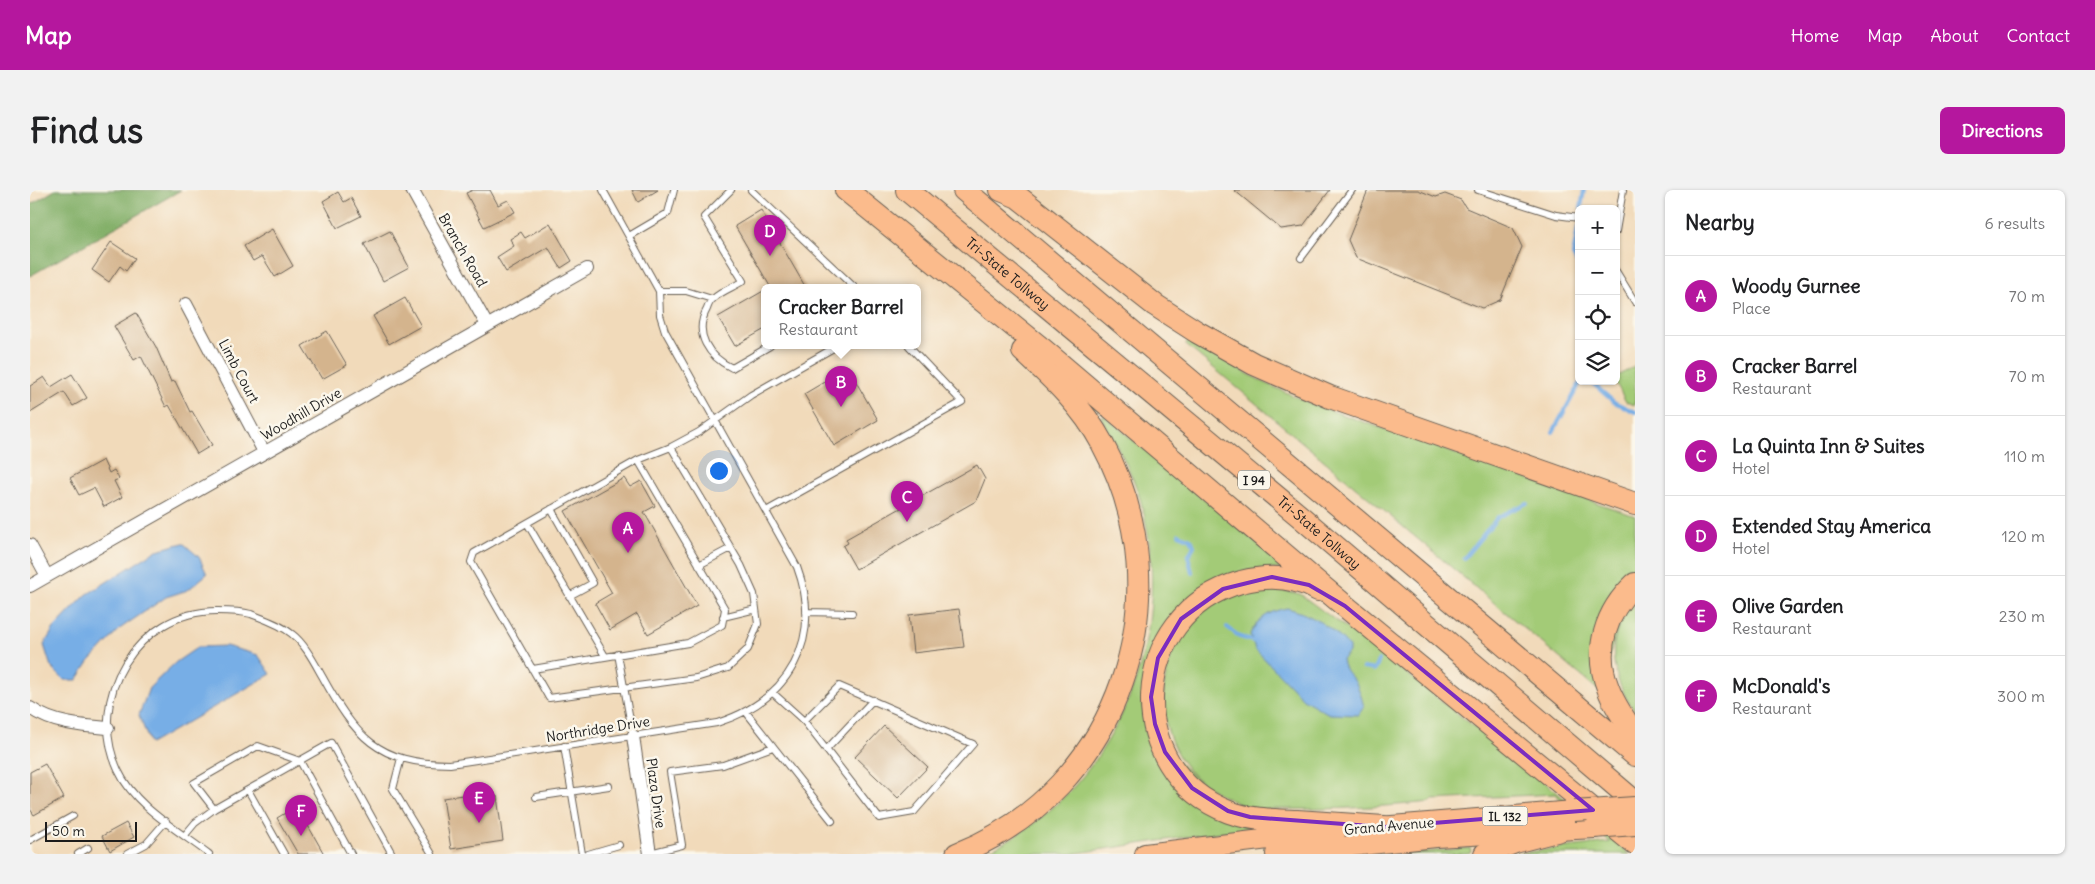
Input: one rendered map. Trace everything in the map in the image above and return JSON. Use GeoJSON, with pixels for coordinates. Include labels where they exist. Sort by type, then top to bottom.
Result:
{"type":"FeatureCollection","features":[{"type":"Feature","properties":{"kind":"highway"},"geometry":{"type":"LineString","coordinates":[[846,190],[1048,354],[1345,606],[1635,844]]}},
{"type":"Feature","properties":{"kind":"highway","name":"Tri-State Tollway"},"geometry":{"type":"LineString","coordinates":[[907,190],[1302,518],[1635,802]]}},
{"type":"Feature","properties":{"kind":"highway","name":"I 94"},"geometry":{"type":"LineString","coordinates":[[964,190],[1635,755]]}},
{"type":"Feature","properties":{"kind":"highway"},"geometry":{"type":"LineString","coordinates":[[1001,190],[1018,197],[1155,305],[1205,337],[1261,368],[1330,397],[1635,504]]}},
{"type":"Feature","properties":{"kind":"highway"},"geometry":{"type":"LineString","coordinates":[[912,245],[1033,360],[1086,417],[1102,442],[1118,476],[1131,522],[1138,564],[1138,614],[1130,659],[1117,697],[1087,751],[1070,774],[1025,815],[1003,831],[957,854]]}},
{"type":"Feature","properties":{"kind":"highway"},"geometry":{"type":"LineString","coordinates":[[1345,606],[1309,585],[1272,577],[1236,584],[1209,597],[1181,619],[1162,647],[1152,685],[1155,724],[1166,752],[1181,776],[1205,799],[1228,811],[1250,817],[1384,826]]}},
{"type":"Feature","properties":{"kind":"highway"},"geometry":{"type":"LineString","coordinates":[[1635,584],[1613,609],[1603,637],[1602,652],[1607,687],[1635,735]]}},
{"type":"Feature","properties":{"kind":"highway"},"geometry":{"type":"LineString","coordinates":[[1485,854],[1515,842],[1560,830]]}},
{"type":"Feature","properties":{"kind":"main road","name":"Grand Avenue"},"geometry":{"type":"LineString","coordinates":[[1145,854],[1297,834],[1635,807]]}},
{"type":"Feature","properties":{"kind":"main road","name":"Grand Avenue"},"geometry":{"type":"LineString","coordinates":[[1276,854],[1436,837],[1635,825]]}},
{"type":"Feature","properties":{"kind":"street","name":"Branch Road"},"geometry":{"type":"LineString","coordinates":[[412,190],[487,325]]}},
{"type":"Feature","properties":{"kind":"street","name":"Woodhill Drive"},"geometry":{"type":"LineString","coordinates":[[30,586],[587,269]]}},
{"type":"Feature","properties":{"kind":"street","name":"Limb Court"},"geometry":{"type":"LineString","coordinates":[[186,304],[264,452]]}},
{"type":"Feature","properties":{"kind":"street"},"geometry":{"type":"LineString","coordinates":[[30,545],[47,576]]}},
{"type":"Feature","properties":{"kind":"street"},"geometry":{"type":"LineString","coordinates":[[30,708],[51,719],[70,724],[108,728]]}},
{"type":"Feature","properties":{"kind":"street","name":"Plaza Drive"},"geometry":{"type":"LineString","coordinates":[[633,736],[650,854]]}},
{"type":"Feature","properties":{"kind":"lane"},"geometry":{"type":"LineString","coordinates":[[603,190],[659,291],[686,291],[712,299]]}},
{"type":"Feature","properties":{"kind":"lane"},"geometry":{"type":"LineString","coordinates":[[629,236],[668,213],[674,190]]}},
{"type":"Feature","properties":{"kind":"lane"},"geometry":{"type":"LineString","coordinates":[[732,190],[704,218],[743,281],[712,299],[701,320],[702,331],[706,346],[722,363],[732,368],[765,349]]}},
{"type":"Feature","properties":{"kind":"lane"},"geometry":{"type":"LineString","coordinates":[[751,190],[851,284]]}},
{"type":"Feature","properties":{"kind":"lane"},"geometry":{"type":"LineString","coordinates":[[1301,258],[1352,190]]}},
{"type":"Feature","properties":{"kind":"lane"},"geometry":{"type":"LineString","coordinates":[[1478,190],[1556,215],[1575,217]]}},
{"type":"Feature","properties":{"kind":"lane"},"geometry":{"type":"LineString","coordinates":[[1620,206],[1623,190]]}},
{"type":"Feature","properties":{"kind":"lane"},"geometry":{"type":"LineString","coordinates":[[1620,278],[1635,302]]}},
{"type":"Feature","properties":{"kind":"lane","name":"Northridge Drive"},"geometry":{"type":"LineString","coordinates":[[209,854],[134,794],[118,771],[110,746],[108,728],[110,698],[114,682],[131,653],[156,629],[188,614],[204,611],[235,611],[276,624],[292,634],[312,659],[350,723],[375,746],[401,758],[428,764],[450,764],[717,723],[746,712],[773,692],[794,664],[800,651],[806,612],[803,584],[797,567],[665,332],[660,315],[659,291]]}},
{"type":"Feature","properties":{"kind":"lane"},"geometry":{"type":"LineString","coordinates":[[670,448],[731,548],[754,594],[758,624],[748,649],[728,668],[696,678],[549,698],[471,562],[474,553],[638,460],[670,448],[751,395],[832,349]]}},
{"type":"Feature","properties":{"kind":"lane"},"geometry":{"type":"LineString","coordinates":[[766,511],[962,402],[912,349]]}},
{"type":"Feature","properties":{"kind":"lane"},"geometry":{"type":"LineString","coordinates":[[533,669],[688,643],[722,624],[725,609],[638,460]]}},
{"type":"Feature","properties":{"kind":"lane"},"geometry":{"type":"LineString","coordinates":[[551,509],[593,583],[570,596]]}},
{"type":"Feature","properties":{"kind":"lane"},"geometry":{"type":"LineString","coordinates":[[527,523],[604,656]]}},
{"type":"Feature","properties":{"kind":"lane"},"geometry":{"type":"LineString","coordinates":[[699,565],[731,548]]}},
{"type":"Feature","properties":{"kind":"lane"},"geometry":{"type":"LineString","coordinates":[[723,617],[756,609]]}},
{"type":"Feature","properties":{"kind":"lane"},"geometry":{"type":"LineString","coordinates":[[806,612],[852,613]]}},
{"type":"Feature","properties":{"kind":"lane"},"geometry":{"type":"LineString","coordinates":[[618,654],[633,736]]}},
{"type":"Feature","properties":{"kind":"lane"},"geometry":{"type":"LineString","coordinates":[[773,692],[804,721],[879,818],[914,812],[973,744],[840,686],[804,721]]}},
{"type":"Feature","properties":{"kind":"lane"},"geometry":{"type":"LineString","coordinates":[[826,750],[873,700]]}},
{"type":"Feature","properties":{"kind":"lane"},"geometry":{"type":"LineString","coordinates":[[746,712],[832,821]]}},
{"type":"Feature","properties":{"kind":"lane"},"geometry":{"type":"LineString","coordinates":[[185,835],[196,823],[214,809],[330,743],[391,852],[389,854]]}},
{"type":"Feature","properties":{"kind":"lane"},"geometry":{"type":"LineString","coordinates":[[214,809],[194,783],[258,746],[300,761],[351,854]]}},
{"type":"Feature","properties":{"kind":"lane"},"geometry":{"type":"LineString","coordinates":[[564,746],[582,854]]}},
{"type":"Feature","properties":{"kind":"lane"},"geometry":{"type":"LineString","coordinates":[[650,854],[682,844],[670,772],[723,765],[773,747]]}},
{"type":"Feature","properties":{"kind":"lane"},"geometry":{"type":"LineString","coordinates":[[401,758],[393,789],[432,854]]}},
{"type":"Feature","properties":{"kind":"lane"},"geometry":{"type":"LineString","coordinates":[[536,797],[609,786]]}},
{"type":"Feature","properties":{"kind":"lane"},"geometry":{"type":"LineString","coordinates":[[248,790],[284,854]]}},
{"type":"Feature","properties":{"kind":"lane"},"geometry":{"type":"LineString","coordinates":[[30,840],[73,816]]}},
{"type":"Feature","properties":{"kind":"lane"},"geometry":{"type":"LineString","coordinates":[[127,854],[146,844],[166,821]]}},
{"type":"Feature","properties":{"kind":"lane"},"geometry":{"type":"LineString","coordinates":[[588,854],[618,845]]}},
{"type":"Feature","properties":{"kind":"lane"},"geometry":{"type":"LineString","coordinates":[[78,854],[88,848]]}},
{"type":"Feature","properties":{"kind":"highlighted area"},"geometry":{"type":"Polygon","coordinates":[[[1272,577],[1309,585],[1345,606],[1593,810],[1384,827],[1250,817],[1228,811],[1192,788],[1165,752],[1155,724],[1151,697],[1158,658],[1181,619],[1223,589],[1272,577]]]}},
{"type":"Feature","properties":{"kind":"green space"},"geometry":{"type":"Polygon","coordinates":[[[55,190],[181,190],[30,276],[30,205],[55,190]]]}},
{"type":"Feature","properties":{"kind":"green space"},"geometry":{"type":"Polygon","coordinates":[[[1189,341],[1261,381],[1309,403],[1635,516],[1635,575],[1598,690],[1185,344],[1189,341]]]}},
{"type":"Feature","properties":{"kind":"green space"},"geometry":{"type":"Polygon","coordinates":[[[1635,366],[1635,405],[1626,402],[1617,385],[1620,385],[1620,375],[1635,366]]]}},
{"type":"Feature","properties":{"kind":"green space"},"geometry":{"type":"Polygon","coordinates":[[[1103,415],[1287,568],[1237,573],[1212,583],[1191,597],[1174,614],[1160,634],[1150,657],[1145,681],[1143,706],[1146,732],[1248,828],[1070,854],[981,854],[1027,828],[1067,794],[1100,754],[1125,708],[1142,659],[1151,607],[1150,554],[1138,491],[1124,459],[1101,417],[1103,415]]]}},
{"type":"Feature","properties":{"kind":"green space"},"geometry":{"type":"Polygon","coordinates":[[[1255,590],[1281,590],[1300,594],[1401,669],[1553,789],[1629,854],[1511,854],[1610,842],[1555,794],[1432,800],[1431,802],[1355,808],[1266,809],[1245,806],[1211,789],[1183,763],[1172,742],[1165,718],[1164,694],[1167,671],[1175,648],[1188,628],[1205,611],[1233,595],[1255,590]]]}},
{"type":"Feature","properties":{"kind":"green space"},"geometry":{"type":"Polygon","coordinates":[[[1635,600],[1635,712],[1620,684],[1615,670],[1614,656],[1618,628],[1635,600]]]}},
{"type":"Feature","properties":{"kind":"green space"},"geometry":{"type":"Polygon","coordinates":[[[1470,848],[1471,852],[1468,854],[1402,854],[1470,848]]]}},
{"type":"Feature","properties":{"kind":"water"},"geometry":{"type":"Polygon","coordinates":[[[183,543],[199,557],[207,574],[188,590],[166,597],[121,628],[89,662],[77,680],[64,680],[51,667],[44,645],[54,628],[86,595],[157,550],[183,543]]]}},
{"type":"Feature","properties":{"kind":"water"},"geometry":{"type":"Polygon","coordinates":[[[1287,608],[1305,614],[1321,623],[1349,647],[1349,652],[1342,660],[1346,670],[1356,683],[1362,698],[1364,707],[1358,715],[1329,714],[1303,699],[1255,649],[1250,634],[1253,628],[1270,613],[1287,608]]]}},
{"type":"Feature","properties":{"kind":"water"},"geometry":{"type":"Polygon","coordinates":[[[226,646],[258,655],[271,674],[150,744],[139,715],[149,688],[176,662],[198,647],[226,646]]]}},
{"type":"Feature","properties":{"kind":"building"},"geometry":{"type":"Polygon","coordinates":[[[473,190],[490,190],[498,205],[508,200],[515,212],[484,227],[466,193],[473,190]]]}},
{"type":"Feature","properties":{"kind":"building"},"geometry":{"type":"Polygon","coordinates":[[[632,190],[658,190],[638,202],[632,190]]]}},
{"type":"Feature","properties":{"kind":"building"},"geometry":{"type":"Polygon","coordinates":[[[1234,190],[1330,190],[1303,226],[1281,229],[1234,190]]]}},
{"type":"Feature","properties":{"kind":"building"},"geometry":{"type":"Polygon","coordinates":[[[1368,190],[1418,190],[1436,197],[1445,194],[1461,200],[1466,208],[1513,228],[1522,247],[1500,300],[1482,308],[1356,258],[1348,240],[1368,190]]]}},
{"type":"Feature","properties":{"kind":"building"},"geometry":{"type":"Polygon","coordinates":[[[338,192],[344,202],[351,198],[361,216],[337,228],[323,201],[338,192]]]}},
{"type":"Feature","properties":{"kind":"building"},"geometry":{"type":"Polygon","coordinates":[[[761,210],[804,284],[769,284],[735,226],[761,210]]]}},
{"type":"Feature","properties":{"kind":"building"},"geometry":{"type":"Polygon","coordinates":[[[550,223],[572,261],[561,268],[548,247],[506,272],[497,257],[514,246],[510,239],[521,232],[525,238],[550,223]]]}},
{"type":"Feature","properties":{"kind":"building"},"geometry":{"type":"Polygon","coordinates":[[[272,229],[293,266],[275,277],[262,256],[253,261],[244,246],[272,229]]]}},
{"type":"Feature","properties":{"kind":"building"},"geometry":{"type":"Polygon","coordinates":[[[390,231],[409,267],[383,281],[364,244],[390,231]]]}},
{"type":"Feature","properties":{"kind":"building"},"geometry":{"type":"Polygon","coordinates":[[[111,242],[135,258],[126,271],[120,266],[109,282],[92,270],[111,242]]]}},
{"type":"Feature","properties":{"kind":"building"},"geometry":{"type":"Polygon","coordinates":[[[761,292],[761,331],[735,346],[718,317],[761,292]]]}},
{"type":"Feature","properties":{"kind":"building"},"geometry":{"type":"Polygon","coordinates":[[[405,298],[421,326],[389,344],[373,316],[405,298]]]}},
{"type":"Feature","properties":{"kind":"building"},"geometry":{"type":"Polygon","coordinates":[[[136,313],[156,347],[171,382],[175,381],[190,412],[192,411],[212,445],[197,454],[169,405],[166,407],[141,356],[134,360],[114,326],[136,313]]]}},
{"type":"Feature","properties":{"kind":"building"},"geometry":{"type":"Polygon","coordinates":[[[327,331],[347,365],[322,379],[302,346],[327,331]]]}},
{"type":"Feature","properties":{"kind":"building"},"geometry":{"type":"Polygon","coordinates":[[[848,368],[878,420],[834,446],[804,394],[848,368]]]}},
{"type":"Feature","properties":{"kind":"building"},"geometry":{"type":"Polygon","coordinates":[[[72,374],[87,398],[73,406],[64,392],[30,413],[30,386],[44,377],[51,387],[72,374]]]}},
{"type":"Feature","properties":{"kind":"building"},"geometry":{"type":"Polygon","coordinates":[[[103,460],[109,473],[114,470],[119,479],[114,481],[122,497],[104,507],[94,488],[79,495],[70,478],[103,460]]]}},
{"type":"Feature","properties":{"kind":"building"},"geometry":{"type":"Polygon","coordinates":[[[977,465],[985,479],[976,501],[856,569],[843,546],[848,543],[846,539],[977,465]]]}},
{"type":"Feature","properties":{"kind":"building"},"geometry":{"type":"Polygon","coordinates":[[[624,478],[630,487],[641,481],[655,506],[644,512],[697,606],[648,634],[637,614],[610,630],[595,603],[612,593],[565,511],[624,478]]]}},
{"type":"Feature","properties":{"kind":"building"},"geometry":{"type":"Polygon","coordinates":[[[959,609],[964,647],[913,653],[909,615],[959,609]]]}},
{"type":"Feature","properties":{"kind":"building"},"geometry":{"type":"Polygon","coordinates":[[[884,726],[928,767],[898,798],[855,757],[884,726]]]}},
{"type":"Feature","properties":{"kind":"building"},"geometry":{"type":"Polygon","coordinates":[[[45,764],[64,798],[34,815],[30,809],[30,772],[45,764]]]}},
{"type":"Feature","properties":{"kind":"building"},"geometry":{"type":"Polygon","coordinates":[[[475,793],[475,799],[497,796],[503,841],[451,849],[443,798],[475,793]]]}},
{"type":"Feature","properties":{"kind":"building"},"geometry":{"type":"Polygon","coordinates":[[[297,806],[324,854],[298,854],[277,818],[297,806]]]}},
{"type":"Feature","properties":{"kind":"building"},"geometry":{"type":"Polygon","coordinates":[[[126,823],[134,837],[110,851],[102,836],[126,823]]]}},
{"type":"Feature","properties":{"kind":"waterway"},"geometry":{"type":"LineString","coordinates":[[1582,205],[1584,190]]}},
{"type":"Feature","properties":{"kind":"waterway"},"geometry":{"type":"LineString","coordinates":[[1575,244],[1573,255],[1575,259]]}},
{"type":"Feature","properties":{"kind":"waterway"},"geometry":{"type":"LineString","coordinates":[[1553,432],[1579,385]]}},
{"type":"Feature","properties":{"kind":"waterway"},"geometry":{"type":"LineString","coordinates":[[1595,385],[1614,402],[1635,412]]}},
{"type":"Feature","properties":{"kind":"waterway"},"geometry":{"type":"LineString","coordinates":[[1464,558],[1498,517],[1527,503]]}},
{"type":"Feature","properties":{"kind":"waterway"},"geometry":{"type":"LineString","coordinates":[[1179,534],[1191,539],[1194,546],[1188,556],[1192,572]]}},
{"type":"Feature","properties":{"kind":"waterway"},"geometry":{"type":"LineString","coordinates":[[1227,627],[1240,637],[1256,642]]}},
{"type":"Feature","properties":{"kind":"waterway"},"geometry":{"type":"LineString","coordinates":[[1363,668],[1375,670],[1379,660]]}},
{"type":"Feature","properties":{"kind":"place","name":"Extended Stay America"},"geometry":{"type":"Point","coordinates":[770,256]}},
{"type":"Feature","properties":{"kind":"place","name":"Cracker Barrel"},"geometry":{"type":"Point","coordinates":[841,407]}},
{"type":"Feature","properties":{"kind":"place","name":"La Quinta Inn & Suites"},"geometry":{"type":"Point","coordinates":[907,522]}},
{"type":"Feature","properties":{"kind":"place","name":"Woody Gurnee"},"geometry":{"type":"Point","coordinates":[628,553]}},
{"type":"Feature","properties":{"kind":"place","name":"Olive Garden"},"geometry":{"type":"Point","coordinates":[479,823]}},
{"type":"Feature","properties":{"kind":"place","name":"McDonald's"},"geometry":{"type":"Point","coordinates":[301,836]}}]}
